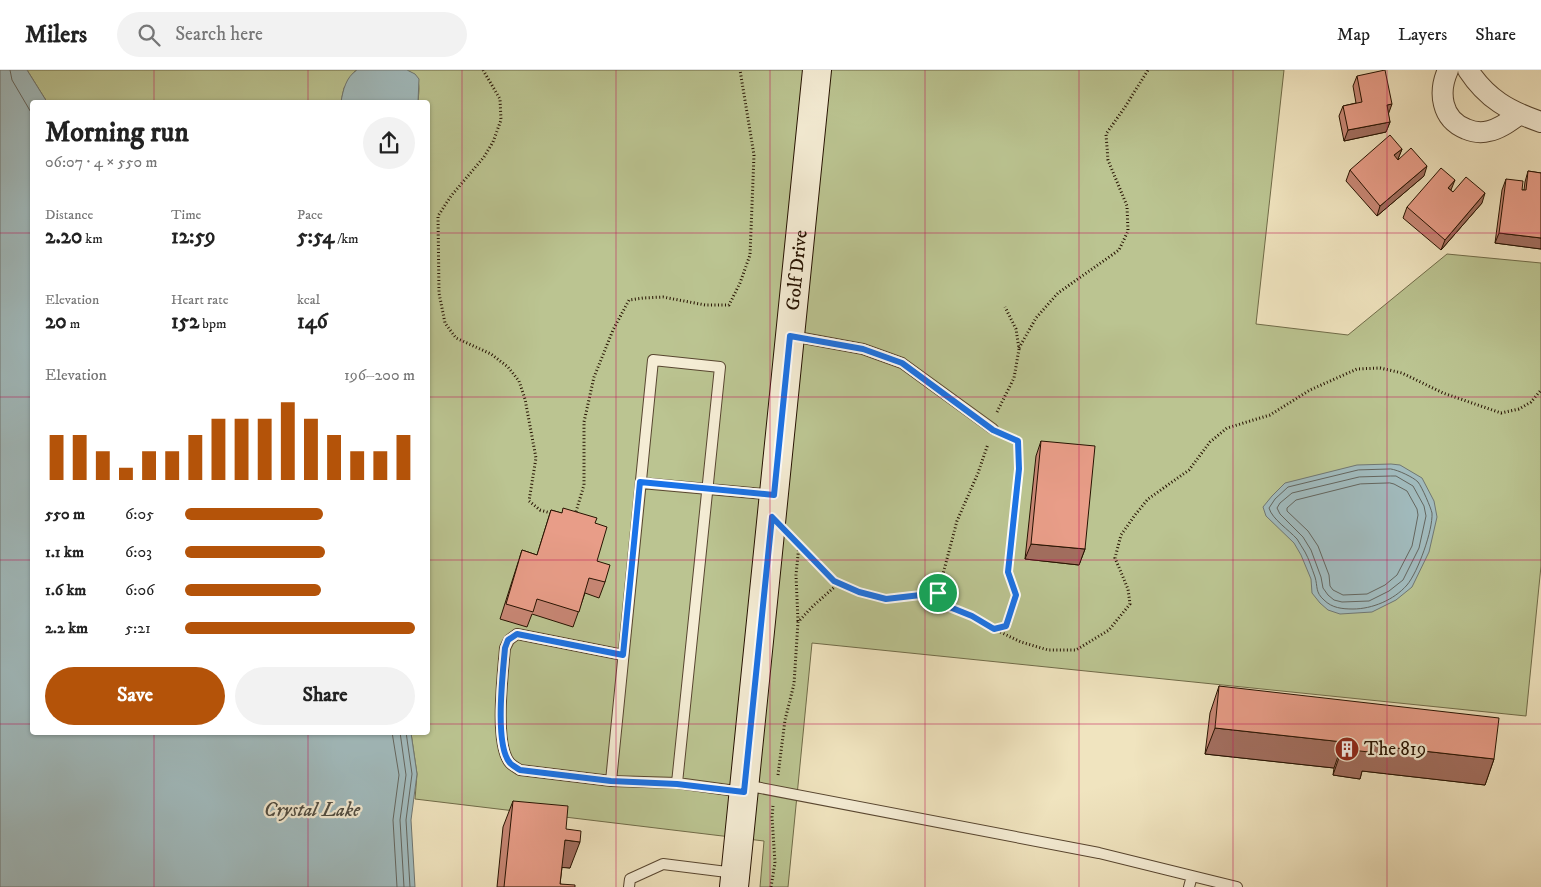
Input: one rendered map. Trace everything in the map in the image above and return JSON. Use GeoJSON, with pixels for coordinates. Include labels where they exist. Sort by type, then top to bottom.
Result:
{"type":"FeatureCollection","features":[{"type":"Feature","properties":{"kind":"street","name":"Golf Drive"},"geometry":{"type":"LineString","coordinates":[[735,880],[817,70]]}},
{"type":"Feature","properties":{"kind":"street"},"geometry":{"type":"LineString","coordinates":[[1448,70],[1442,86],[1443,101],[1449,116],[1458,126],[1471,131],[1488,132],[1510,122],[1520,114]]}},
{"type":"Feature","properties":{"kind":"street"},"geometry":{"type":"LineString","coordinates":[[1468,70],[1475,81],[1492,98],[1520,114],[1541,122]]}},
{"type":"Feature","properties":{"kind":"lane"},"geometry":{"type":"LineString","coordinates":[[790,336],[863,349],[902,363],[993,430]]}},
{"type":"Feature","properties":{"kind":"lane"},"geometry":{"type":"LineString","coordinates":[[611,781],[653,360],[720,367],[677,784]]}},
{"type":"Feature","properties":{"kind":"lane"},"geometry":{"type":"LineString","coordinates":[[640,482],[708,488],[773,506]]}},
{"type":"Feature","properties":{"kind":"lane"},"geometry":{"type":"LineString","coordinates":[[623,655],[517,634],[508,640],[505,648],[500,701],[504,746],[510,763],[520,770],[611,781],[744,788],[1099,853],[1237,887]]}},
{"type":"Feature","properties":{"kind":"lane"},"geometry":{"type":"LineString","coordinates":[[629,887],[630,880],[663,864],[735,880]]}},
{"type":"Feature","properties":{"kind":"lane"},"geometry":{"type":"LineString","coordinates":[[1188,887],[1192,876]]}},
{"type":"Feature","properties":{"kind":"path"},"geometry":{"type":"LineString","coordinates":[[483,70],[500,99],[502,120],[494,142],[484,157],[451,196],[438,216],[439,294],[445,323],[456,338],[491,354],[508,367],[519,380],[525,399],[536,458],[529,501],[540,510],[560,516]]}},
{"type":"Feature","properties":{"kind":"path"},"geometry":{"type":"LineString","coordinates":[[568,515],[576,514],[584,485],[584,422],[594,377],[613,330],[629,300],[663,297],[705,306],[728,305],[740,283],[750,255],[754,155],[740,70]]}},
{"type":"Feature","properties":{"kind":"path"},"geometry":{"type":"LineString","coordinates":[[1019,349],[1036,318],[1058,293],[1119,250],[1128,231],[1127,206],[1108,160],[1106,134],[1148,70]]}},
{"type":"Feature","properties":{"kind":"path"},"geometry":{"type":"LineString","coordinates":[[1005,307],[1016,329],[1019,349],[1014,378],[997,411],[993,430],[978,473],[957,521],[938,593],[947,606],[972,616],[1021,642],[1048,650],[1076,650],[1108,630],[1130,604],[1128,589],[1116,558],[1122,535],[1135,514],[1148,499],[1189,470],[1210,442],[1227,428],[1270,415],[1310,390],[1357,369],[1380,368],[1402,373],[1442,393],[1501,413],[1519,409],[1531,402],[1541,390]]}},
{"type":"Feature","properties":{"kind":"path"},"geometry":{"type":"LineString","coordinates":[[993,430],[1018,441],[1019,469],[1008,572],[1016,595],[1006,626],[994,629]]}},
{"type":"Feature","properties":{"kind":"path"},"geometry":{"type":"LineString","coordinates":[[773,506],[799,545],[834,581],[859,592],[886,599],[938,593]]}},
{"type":"Feature","properties":{"kind":"path"},"geometry":{"type":"LineString","coordinates":[[777,777],[785,720],[794,684],[798,622],[796,576],[799,545]]}},
{"type":"Feature","properties":{"kind":"path"},"geometry":{"type":"LineString","coordinates":[[798,622],[839,583]]}},
{"type":"Feature","properties":{"kind":"path"},"geometry":{"type":"LineString","coordinates":[[770,887],[775,863],[773,807]]}},
{"type":"Feature","properties":{"kind":"green space"},"geometry":{"type":"Polygon","coordinates":[[[27,70],[357,70],[344,88],[341,100],[46,100],[27,70]]]}},
{"type":"Feature","properties":{"kind":"green space"},"geometry":{"type":"Polygon","coordinates":[[[407,70],[1284,70],[1256,324],[1348,335],[1447,254],[1541,263],[1541,566],[1526,716],[812,643],[788,887],[760,887],[764,841],[415,799],[417,774],[411,735],[430,735],[430,100],[418,100],[419,88],[417,80],[407,70]]]}},
{"type":"Feature","properties":{"kind":"water","name":"Crystal Lake"},"geometry":{"type":"Polygon","coordinates":[[[0,70],[27,70],[46,100],[30,100],[30,735],[411,735],[417,774],[411,820],[415,887],[0,887],[0,70]]]}},
{"type":"Feature","properties":{"kind":"water"},"geometry":{"type":"Polygon","coordinates":[[[357,70],[407,70],[415,74],[419,79],[418,100],[341,100],[344,88],[357,70]]]}},
{"type":"Feature","properties":{"kind":"water"},"geometry":{"type":"Polygon","coordinates":[[[1357,465],[1400,465],[1422,478],[1434,501],[1437,517],[1429,552],[1412,587],[1396,600],[1372,612],[1340,614],[1328,610],[1312,593],[1311,579],[1294,543],[1266,516],[1263,507],[1285,483],[1357,465]]]}},
{"type":"Feature","properties":{"kind":"building"},"geometry":{"type":"Polygon","coordinates":[[[1385,70],[1392,104],[1387,105],[1390,122],[1348,130],[1343,106],[1362,102],[1357,76],[1385,70]]]}},
{"type":"Feature","properties":{"kind":"building"},"geometry":{"type":"Polygon","coordinates":[[[1390,135],[1402,149],[1394,155],[1398,160],[1411,148],[1427,166],[1380,206],[1350,170],[1390,135]]]}},
{"type":"Feature","properties":{"kind":"building"},"geometry":{"type":"Polygon","coordinates":[[[1441,168],[1455,180],[1448,188],[1453,192],[1466,177],[1485,193],[1445,240],[1407,207],[1441,168]]]}},
{"type":"Feature","properties":{"kind":"building"},"geometry":{"type":"Polygon","coordinates":[[[1528,171],[1541,173],[1541,238],[1499,233],[1506,179],[1523,181],[1522,190],[1526,190],[1528,171]]]}},
{"type":"Feature","properties":{"kind":"building"},"geometry":{"type":"Polygon","coordinates":[[[1041,441],[1095,446],[1085,549],[1031,544],[1041,441]]]}},
{"type":"Feature","properties":{"kind":"building"},"geometry":{"type":"Polygon","coordinates":[[[563,508],[597,518],[595,523],[607,527],[597,561],[610,565],[605,582],[589,578],[579,612],[537,599],[533,612],[506,604],[522,550],[537,555],[551,510],[562,513],[563,508]]]}},
{"type":"Feature","properties":{"kind":"building"},"geometry":{"type":"Polygon","coordinates":[[[1219,686],[1499,718],[1494,759],[1370,745],[1369,752],[1342,749],[1343,742],[1215,728],[1219,686]]]}},
{"type":"Feature","properties":{"kind":"building"},"geometry":{"type":"Polygon","coordinates":[[[513,801],[568,806],[566,829],[581,831],[580,842],[565,840],[560,884],[575,885],[575,887],[504,887],[513,801]]]}},
{"type":"Feature","properties":{"kind":"place","name":"The 819"},"geometry":{"type":"Point","coordinates":[1347,749]}},
{"type":"Feature","properties":{"kind":"route"},"geometry":{"type":"LineString","coordinates":[[790,336],[863,349],[902,363],[993,430],[1018,441],[1019,469],[1008,572],[1016,595],[1006,626],[994,629],[972,616],[947,606],[938,593],[886,599],[859,592],[834,581],[772,517],[744,792],[677,784],[611,781],[520,770],[510,763],[504,746],[500,701],[505,648],[508,640],[517,634],[623,655],[640,482],[774,495],[790,336]]}}]}
